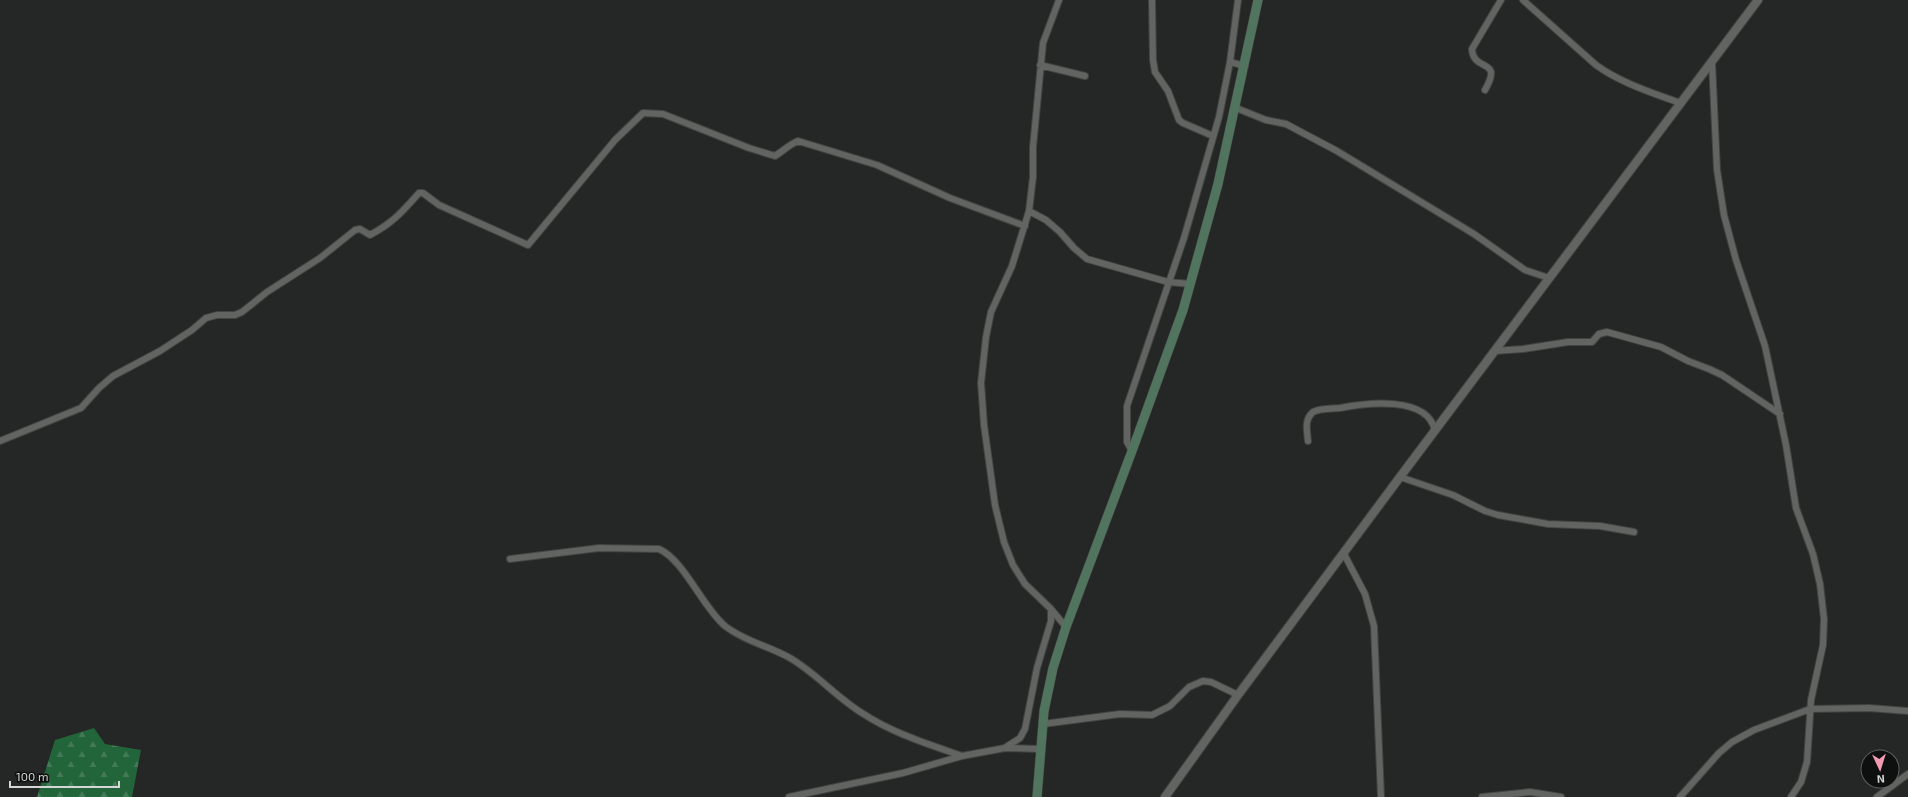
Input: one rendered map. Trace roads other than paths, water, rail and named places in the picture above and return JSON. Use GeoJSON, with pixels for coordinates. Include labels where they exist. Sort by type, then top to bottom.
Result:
{"type":"FeatureCollection","features":[{"type":"Feature","properties":{"kind":"main road"},"geometry":{"type":"LineString","coordinates":[[1037,797],[1043,724],[1053,668],[1066,627],[1168,354],[1191,284],[1218,184],[1236,108],[1258,0]]}},
{"type":"Feature","properties":{"kind":"street"},"geometry":{"type":"LineString","coordinates":[[1059,0],[1043,43],[1033,147],[1033,177],[1030,211],[1012,266],[991,312],[984,353],[982,407],[994,505],[1004,542],[1013,565],[1025,584],[1051,609],[1066,627]]}},
{"type":"Feature","properties":{"kind":"street"},"geometry":{"type":"LineString","coordinates":[[1152,0],[1153,60],[1156,72],[1168,91],[1179,120],[1213,136]]}},
{"type":"Feature","properties":{"kind":"street"},"geometry":{"type":"LineString","coordinates":[[1132,451],[1127,442],[1127,406],[1184,238],[1213,136],[1230,62],[1238,0]]}},
{"type":"Feature","properties":{"kind":"street"},"geometry":{"type":"LineString","coordinates":[[1485,90],[1492,77],[1492,73],[1488,67],[1476,60],[1472,55],[1472,49],[1501,0]]}},
{"type":"Feature","properties":{"kind":"street"},"geometry":{"type":"LineString","coordinates":[[1524,0],[1606,73],[1628,84],[1680,103]]}},
{"type":"Feature","properties":{"kind":"street"},"geometry":{"type":"LineString","coordinates":[[1165,797],[1238,695],[1400,477],[1758,0]]}},
{"type":"Feature","properties":{"kind":"street"},"geometry":{"type":"LineString","coordinates":[[1230,62],[1245,66]]}},
{"type":"Feature","properties":{"kind":"street"},"geometry":{"type":"LineString","coordinates":[[1712,62],[1716,170],[1724,215],[1736,260],[1765,346],[1780,414],[1796,508],[1813,554],[1821,589],[1824,619],[1823,645],[1810,709],[1807,762],[1801,782],[1792,797]]}},
{"type":"Feature","properties":{"kind":"street"},"geometry":{"type":"LineString","coordinates":[[1040,65],[1085,76]]}},
{"type":"Feature","properties":{"kind":"street"},"geometry":{"type":"LineString","coordinates":[[1236,108],[1266,120],[1286,124],[1337,151],[1474,234],[1525,270],[1550,278]]}},
{"type":"Feature","properties":{"kind":"street"},"geometry":{"type":"LineString","coordinates":[[0,441],[81,408],[99,388],[113,376],[160,351],[192,330],[206,318],[217,315],[235,315],[242,312],[267,292],[320,258],[355,230],[360,229],[370,234],[400,216],[419,193],[423,193],[439,205],[528,245],[615,140],[643,113],[663,114],[749,148],[775,156],[784,151],[792,143],[798,141],[805,143],[877,165],[950,198],[1025,226]]}},
{"type":"Feature","properties":{"kind":"street"},"geometry":{"type":"LineString","coordinates":[[1030,211],[1046,220],[1087,259],[1168,282],[1191,284]]}},
{"type":"Feature","properties":{"kind":"street"},"geometry":{"type":"LineString","coordinates":[[1494,351],[1523,349],[1568,342],[1592,342],[1599,334],[1607,332],[1661,347],[1688,361],[1722,375],[1780,414]]}},
{"type":"Feature","properties":{"kind":"street"},"geometry":{"type":"LineString","coordinates":[[1308,441],[1306,425],[1309,416],[1313,412],[1366,403],[1396,405],[1415,409],[1431,419],[1435,430]]}},
{"type":"Feature","properties":{"kind":"street"},"geometry":{"type":"LineString","coordinates":[[1400,477],[1453,495],[1474,506],[1498,515],[1548,524],[1600,526],[1634,532]]}},
{"type":"Feature","properties":{"kind":"street"},"geometry":{"type":"LineString","coordinates":[[510,559],[599,548],[653,548],[664,551],[724,626],[753,642],[795,661],[811,672],[861,713],[875,721],[907,736],[962,756]]}},
{"type":"Feature","properties":{"kind":"street"},"geometry":{"type":"LineString","coordinates":[[1344,554],[1365,594],[1374,626],[1381,797]]}},
{"type":"Feature","properties":{"kind":"street"},"geometry":{"type":"LineString","coordinates":[[1006,748],[1020,738],[1025,729],[1037,668],[1051,621],[1051,609]]}},
{"type":"Feature","properties":{"kind":"street"},"geometry":{"type":"LineString","coordinates":[[1043,724],[1120,714],[1152,715],[1170,706],[1189,687],[1202,681],[1210,682],[1238,695]]}},
{"type":"Feature","properties":{"kind":"street"},"geometry":{"type":"LineString","coordinates":[[1680,797],[1719,753],[1732,742],[1754,730],[1810,709],[1869,708],[1908,711]]}},
{"type":"Feature","properties":{"kind":"street"},"geometry":{"type":"LineString","coordinates":[[789,797],[903,773],[962,756],[1006,748],[1040,749]]}},
{"type":"Feature","properties":{"kind":"street"},"geometry":{"type":"LineString","coordinates":[[1877,797],[1908,774]]}},
{"type":"Feature","properties":{"kind":"street"},"geometry":{"type":"LineString","coordinates":[[1482,797],[1530,792],[1560,797]]}}]}
